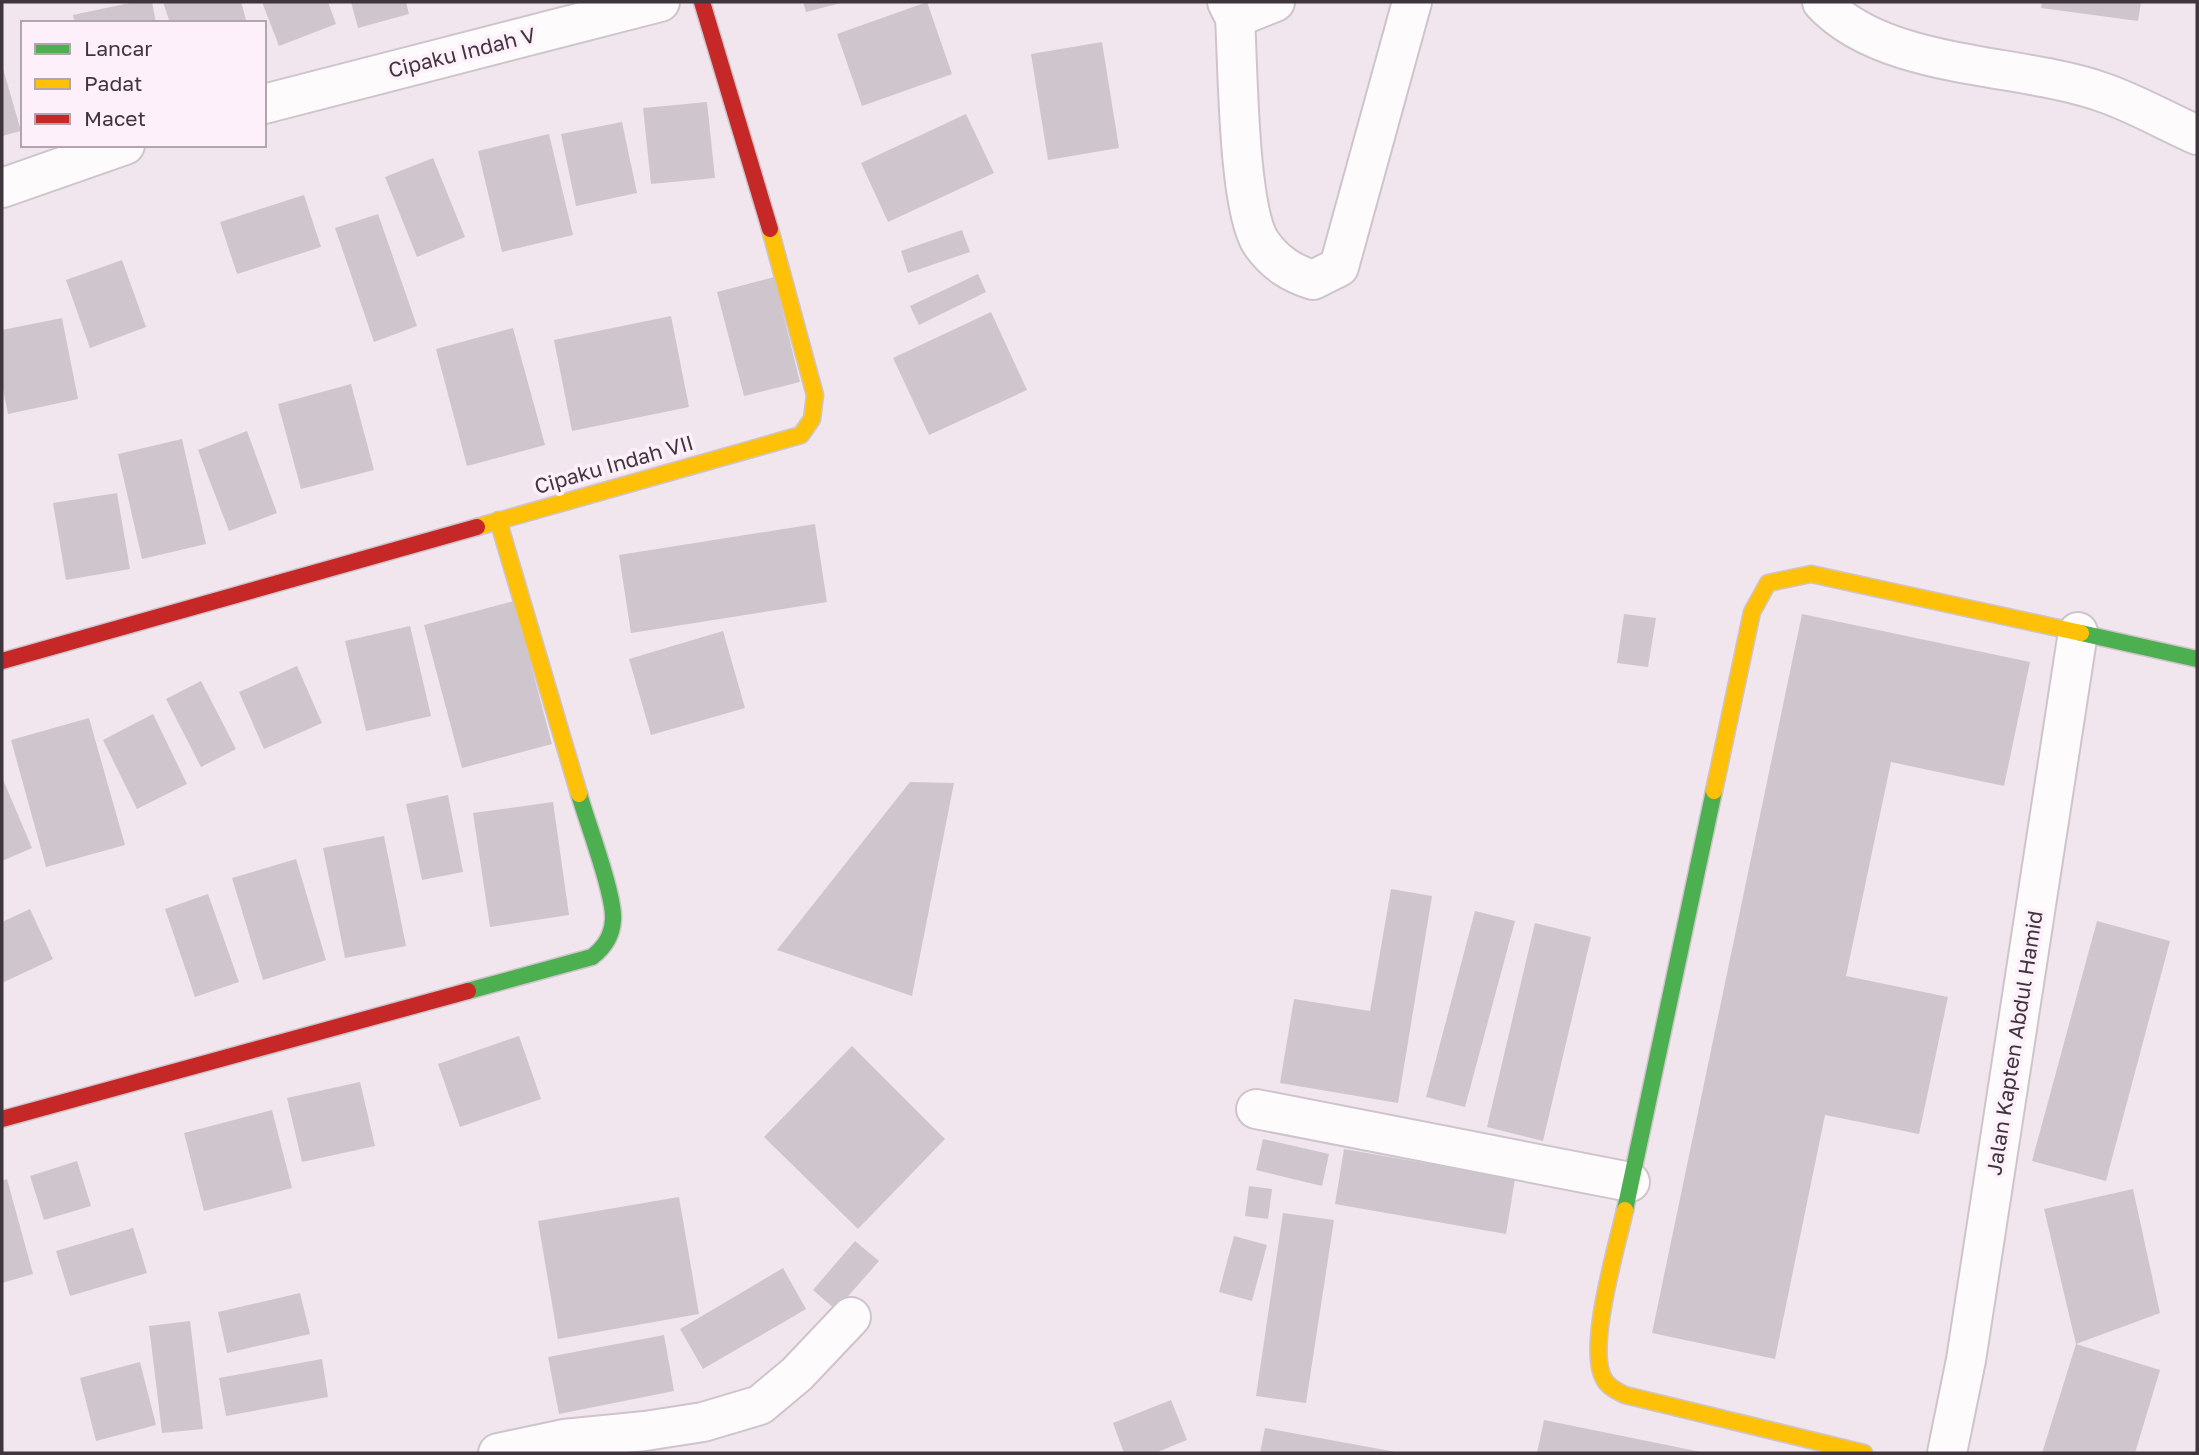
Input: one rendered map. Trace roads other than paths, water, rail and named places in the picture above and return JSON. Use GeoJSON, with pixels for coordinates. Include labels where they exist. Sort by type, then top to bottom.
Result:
{"type":"FeatureCollection","features":[{"type":"Feature","properties":{"kind":"street","name":"Cipaku Indah V"},"geometry":{"type":"LineString","coordinates":[[266,103],[660,2]]}},
{"type":"Feature","properties":{"kind":"street","name":"Cipaku Indah VII"},"geometry":{"type":"LineString","coordinates":[[2,661],[801,435],[812,419],[815,395],[762,200],[702,2]]}},
{"type":"Feature","properties":{"kind":"street"},"geometry":{"type":"LineString","coordinates":[[1275,2],[1231,10],[1248,212],[1261,242],[1288,272],[1313,280],[1339,267],[1412,2]]}},
{"type":"Feature","properties":{"kind":"street"},"geometry":{"type":"LineString","coordinates":[[1822,2],[1835,16],[1888,45],[2099,91],[2197,135]]}},
{"type":"Feature","properties":{"kind":"street"},"geometry":{"type":"LineString","coordinates":[[2,188],[119,147]]}},
{"type":"Feature","properties":{"kind":"street"},"geometry":{"type":"LineString","coordinates":[[2,1119],[592,957],[603,949],[614,921],[613,910],[498,520]]}},
{"type":"Feature","properties":{"kind":"street"},"geometry":{"type":"LineString","coordinates":[[1864,1453],[1610,1390],[1601,1377],[1598,1335],[1752,612],[1769,583],[1811,574],[2197,659]]}},
{"type":"Feature","properties":{"kind":"street","name":"Jalan Kapten Abdul Hamid"},"geometry":{"type":"LineString","coordinates":[[1947,1453],[1966,1360],[2078,632]]}},
{"type":"Feature","properties":{"kind":"street"},"geometry":{"type":"LineString","coordinates":[[1256,1110],[1630,1182]]}},
{"type":"Feature","properties":{"kind":"street"},"geometry":{"type":"LineString","coordinates":[[498,1453],[564,1439],[645,1432],[703,1422],[760,1405],[797,1374],[850,1317]]}}]}
